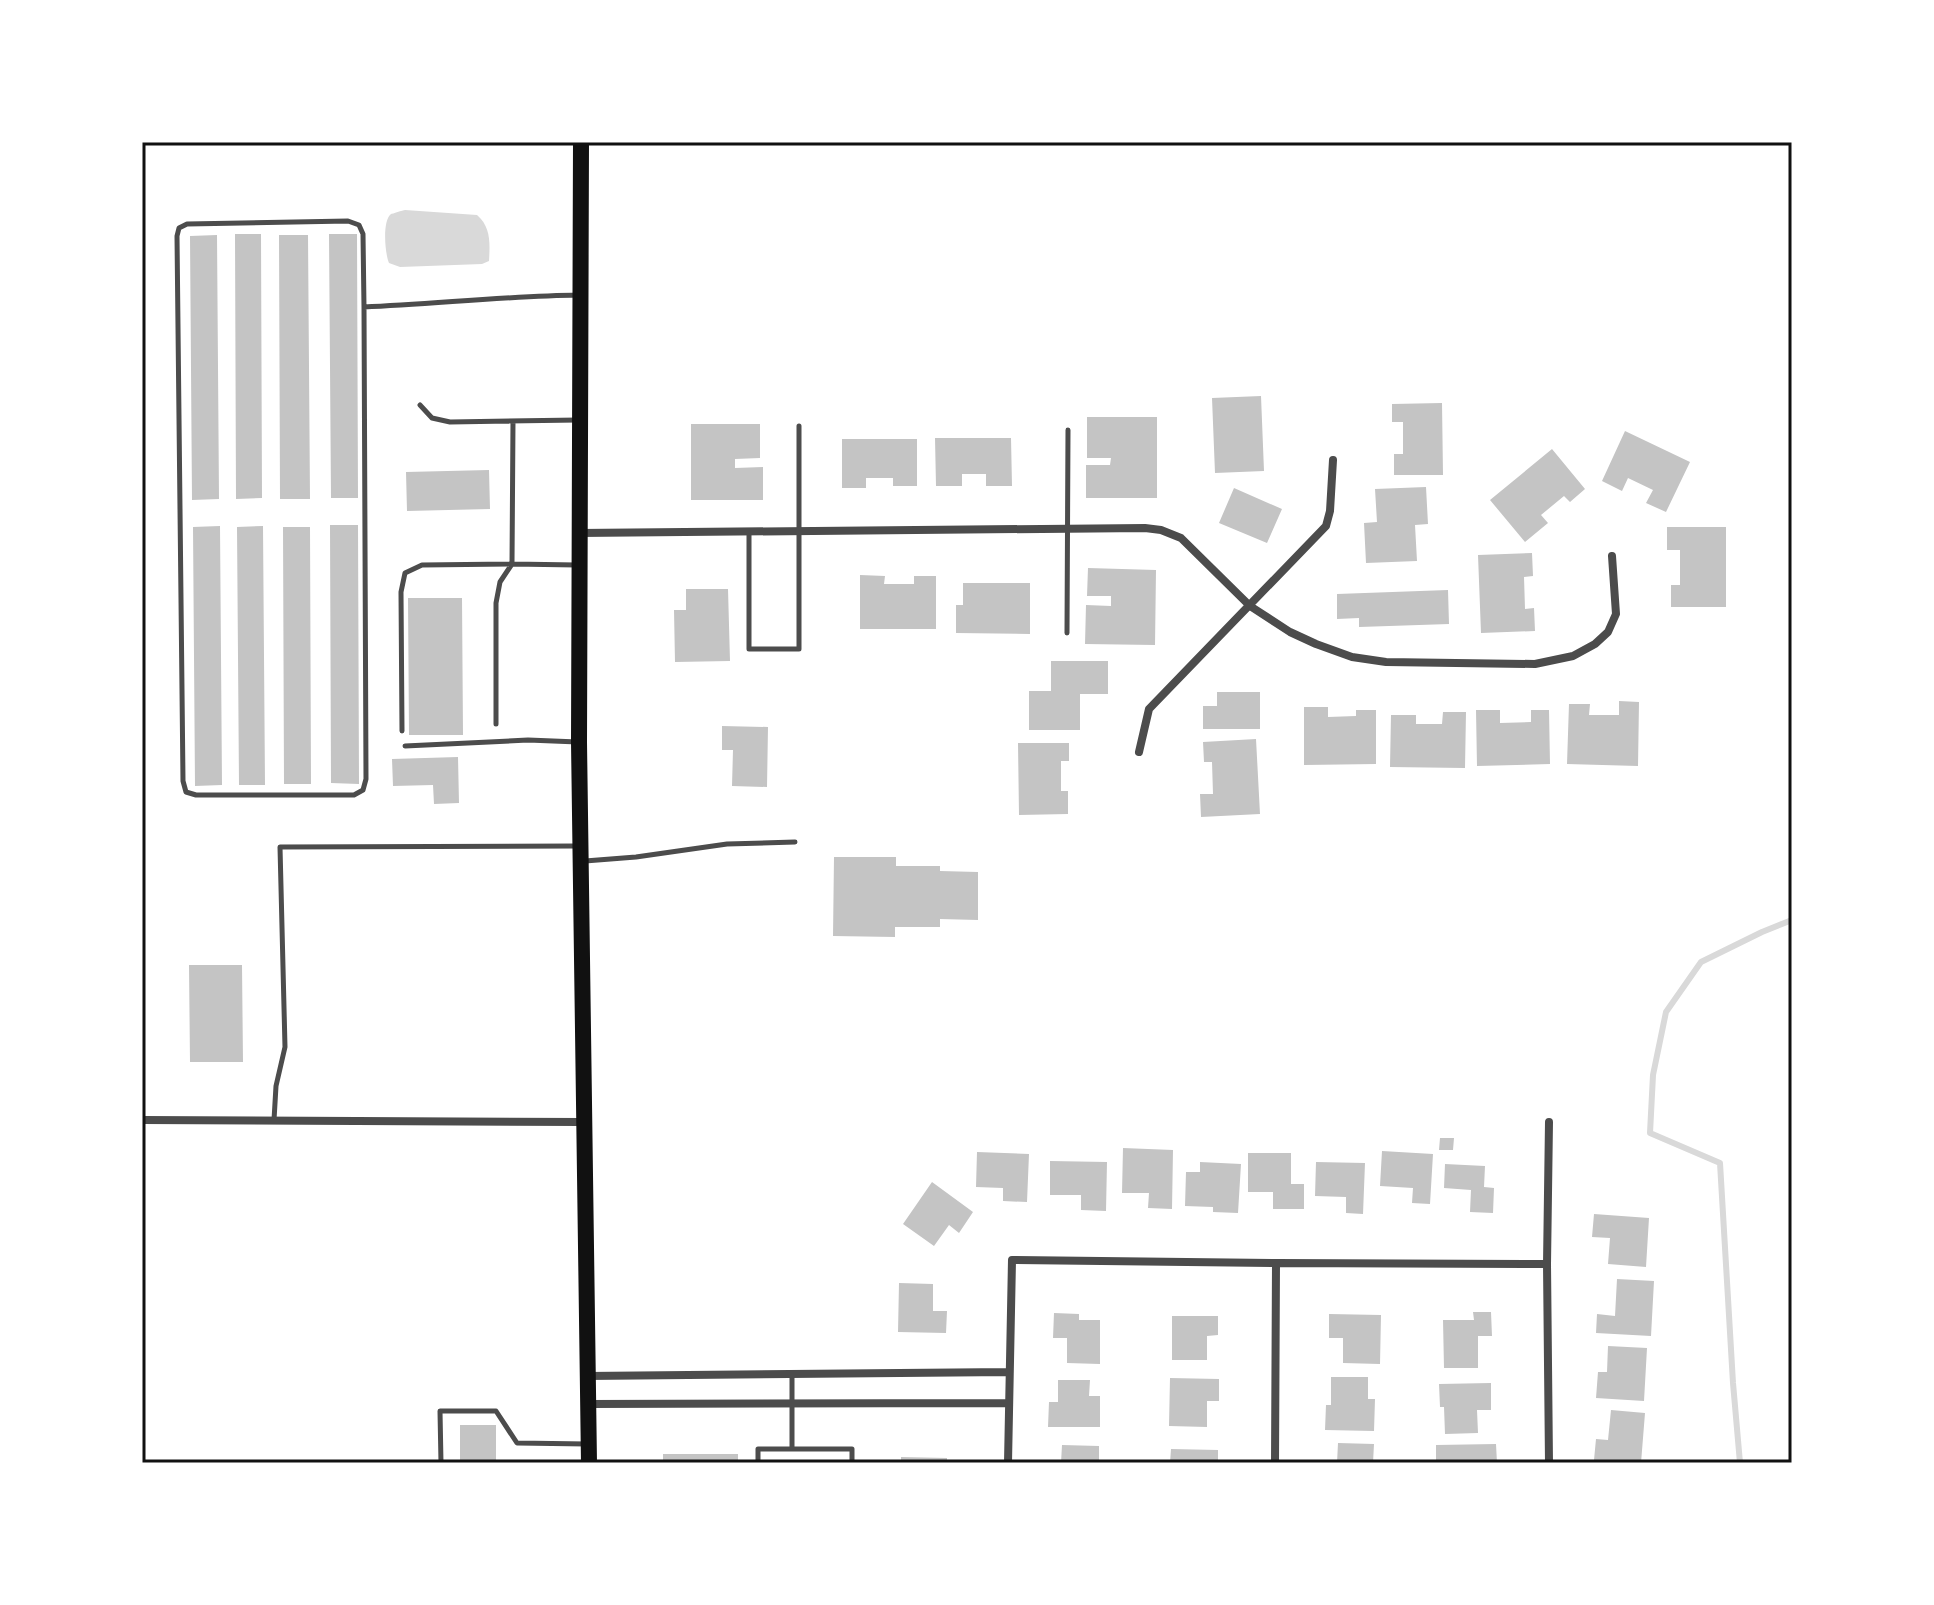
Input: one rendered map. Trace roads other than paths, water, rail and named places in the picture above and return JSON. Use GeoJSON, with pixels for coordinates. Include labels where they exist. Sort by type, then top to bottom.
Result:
{"type":"FeatureCollection","features":[{"type":"Feature","properties":{"kind":"main road"},"geometry":{"type":"LineString","coordinates":[[581,142],[579,742],[589,1463]]}},
{"type":"Feature","properties":{"kind":"street"},"geometry":{"type":"LineString","coordinates":[[1139,752],[1149,709],[1326,526],[1333,460]]}},
{"type":"Feature","properties":{"kind":"street"},"geometry":{"type":"LineString","coordinates":[[578,533],[1161,530],[1181,538],[1250,606],[1290,632],[1352,657],[1386,662],[1535,664],[1573,656],[1595,644],[1608,632],[1616,614],[1612,556]]}},
{"type":"Feature","properties":{"kind":"street"},"geometry":{"type":"LineString","coordinates":[[142,1120],[583,1122]]}},
{"type":"Feature","properties":{"kind":"street"},"geometry":{"type":"LineString","coordinates":[[1549,1122],[1549,1463]]}},
{"type":"Feature","properties":{"kind":"street"},"geometry":{"type":"LineString","coordinates":[[1008,1463],[1012,1260],[1547,1264]]}},
{"type":"Feature","properties":{"kind":"street"},"geometry":{"type":"LineString","coordinates":[[1275,1463],[1276,1263]]}},
{"type":"Feature","properties":{"kind":"street"},"geometry":{"type":"LineString","coordinates":[[587,1376],[1009,1372]]}},
{"type":"Feature","properties":{"kind":"street"},"geometry":{"type":"LineString","coordinates":[[588,1404],[1008,1403]]}},
{"type":"Feature","properties":{"kind":"lane"},"geometry":{"type":"LineString","coordinates":[[319,221],[348,221],[359,225],[363,234],[364,307],[366,779],[363,790],[354,795],[196,795],[186,792],[183,781],[179,228],[187,224],[319,221]]}},
{"type":"Feature","properties":{"kind":"lane"},"geometry":{"type":"LineString","coordinates":[[364,307],[580,295]]}},
{"type":"Feature","properties":{"kind":"lane"},"geometry":{"type":"LineString","coordinates":[[420,405],[432,418],[450,422],[579,420]]}},
{"type":"Feature","properties":{"kind":"lane"},"geometry":{"type":"LineString","coordinates":[[496,724],[496,603],[500,582],[512,564],[513,421]]}},
{"type":"Feature","properties":{"kind":"lane"},"geometry":{"type":"LineString","coordinates":[[749,531],[749,649],[799,649],[799,426]]}},
{"type":"Feature","properties":{"kind":"lane"},"geometry":{"type":"LineString","coordinates":[[1067,633],[1068,430]]}},
{"type":"Feature","properties":{"kind":"lane"},"geometry":{"type":"LineString","coordinates":[[402,731],[401,592],[405,573],[422,565],[578,565]]}},
{"type":"Feature","properties":{"kind":"lane"},"geometry":{"type":"LineString","coordinates":[[405,746],[528,740],[579,742]]}},
{"type":"Feature","properties":{"kind":"lane"},"geometry":{"type":"LineString","coordinates":[[274,1120],[276,1086],[285,1047],[280,847],[636,857],[727,844],[795,842]]}},
{"type":"Feature","properties":{"kind":"lane"},"geometry":{"type":"LineString","coordinates":[[792,1375],[792,1449]]}},
{"type":"Feature","properties":{"kind":"lane"},"geometry":{"type":"LineString","coordinates":[[441,1463],[440,1411],[496,1411],[517,1443],[588,1444]]}},
{"type":"Feature","properties":{"kind":"lane"},"geometry":{"type":"LineString","coordinates":[[758,1463],[758,1449],[852,1449],[852,1463]]}},
{"type":"Feature","properties":{"kind":"waterway"},"geometry":{"type":"LineString","coordinates":[[1740,1463],[1720,1163],[1650,1133],[1653,1075],[1666,1012],[1701,962],[1792,920]]}}]}
